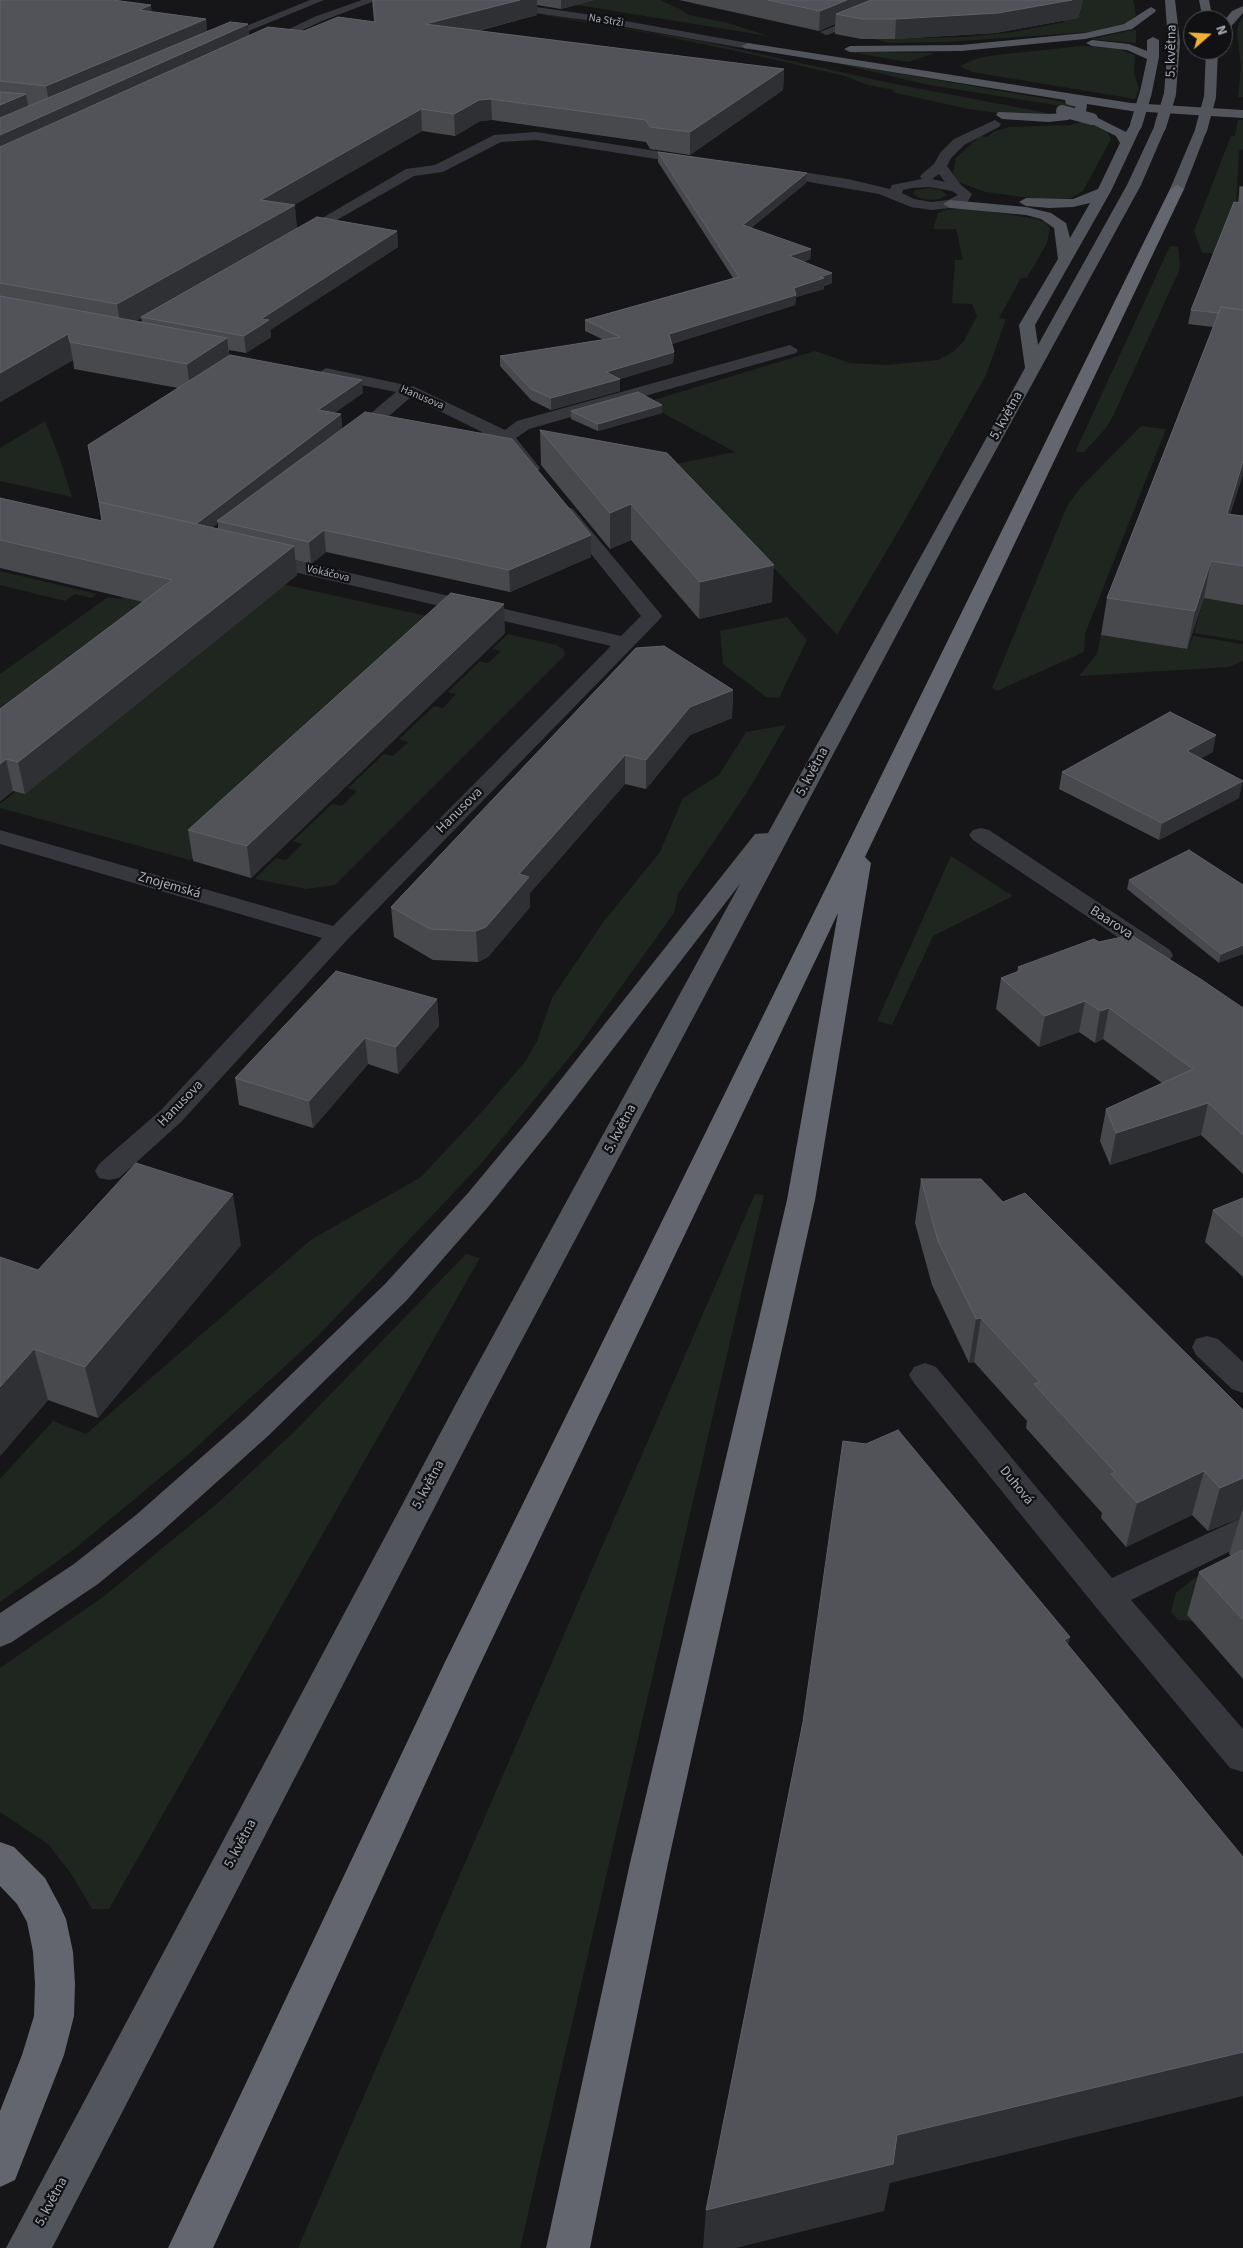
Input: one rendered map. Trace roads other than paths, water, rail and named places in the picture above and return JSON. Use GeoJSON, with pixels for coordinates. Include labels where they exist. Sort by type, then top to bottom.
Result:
{"type":"FeatureCollection","features":[{"type":"Feature","properties":{"kind":"highway"},"geometry":{"type":"LineString","coordinates":[[190,2248],[457,1675],[1177,189]]}},
{"type":"Feature","properties":{"kind":"highway"},"geometry":{"type":"LineString","coordinates":[[568,2248],[649,1863],[801,1200],[820,1098],[864,832]]}},
{"type":"Feature","properties":{"kind":"highway"},"geometry":{"type":"LineString","coordinates":[[0,1860],[31,1891],[46,1919],[53,1952],[55,1984],[54,2016],[43,2055],[0,2165]]}},
{"type":"Feature","properties":{"kind":"main road","name":"5. května"},"geometry":{"type":"LineString","coordinates":[[28,2248],[474,1400],[942,531],[1134,185],[1160,127],[1170,94],[1174,42],[1170,0]]}},
{"type":"Feature","properties":{"kind":"main road"},"geometry":{"type":"LineString","coordinates":[[923,63],[942,54],[1120,30],[1134,25],[1150,5]]}},
{"type":"Feature","properties":{"kind":"main road"},"geometry":{"type":"LineString","coordinates":[[1032,369],[1027,325],[1104,191],[1136,125],[1146,92],[1153,57],[1150,5]]}},
{"type":"Feature","properties":{"kind":"main road"},"geometry":{"type":"LineString","coordinates":[[1233,17],[1243,9]]}},
{"type":"Feature","properties":{"kind":"main road"},"geometry":{"type":"LineString","coordinates":[[739,36],[807,45],[865,49],[931,50],[994,46]]}},
{"type":"Feature","properties":{"kind":"main road"},"geometry":{"type":"LineString","coordinates":[[739,36],[923,63],[990,78]]}},
{"type":"Feature","properties":{"kind":"main road"},"geometry":{"type":"LineString","coordinates":[[1153,57],[1129,47],[1096,43],[977,55],[951,63],[957,71],[990,78],[1186,110]]}},
{"type":"Feature","properties":{"kind":"main road"},"geometry":{"type":"LineString","coordinates":[[748,46],[1131,107],[1243,114]]}},
{"type":"Feature","properties":{"kind":"main road"},"geometry":{"type":"LineString","coordinates":[[748,46],[924,87]]}},
{"type":"Feature","properties":{"kind":"main road"},"geometry":{"type":"LineString","coordinates":[[1177,189],[1201,130],[1210,97],[1212,60]]}},
{"type":"Feature","properties":{"kind":"main road"},"geometry":{"type":"LineString","coordinates":[[923,63],[938,77]]}},
{"type":"Feature","properties":{"kind":"main road"},"geometry":{"type":"LineString","coordinates":[[997,119],[1055,118],[1072,114],[1083,107],[1074,102],[1010,89]]}},
{"type":"Feature","properties":{"kind":"main road"},"geometry":{"type":"LineString","coordinates":[[1016,103],[1062,111],[1092,119],[1120,134],[1126,142],[1126,147]]}},
{"type":"Feature","properties":{"kind":"main road"},"geometry":{"type":"LineString","coordinates":[[997,119],[1063,121],[1102,109],[1131,107]]}},
{"type":"Feature","properties":{"kind":"main road"},"geometry":{"type":"LineString","coordinates":[[960,190],[992,198],[1058,204],[1089,200],[1104,191]]}},
{"type":"Feature","properties":{"kind":"main road"},"geometry":{"type":"LineString","coordinates":[[950,204],[1026,211],[1046,216],[1061,226],[1065,259]]}},
{"type":"Feature","properties":{"kind":"main road"},"geometry":{"type":"LineString","coordinates":[[0,1632],[86,1574],[148,1524],[257,1428],[396,1292],[478,1200],[542,1122],[618,1022],[809,781]]}},
{"type":"Feature","properties":{"kind":"street"},"geometry":{"type":"LineString","coordinates":[[205,46],[319,0]]}},
{"type":"Feature","properties":{"kind":"street"},"geometry":{"type":"LineString","coordinates":[[250,51],[318,19],[372,0]]}},
{"type":"Feature","properties":{"kind":"street","name":"Na Strži"},"geometry":{"type":"LineString","coordinates":[[464,0],[592,18],[748,46]]}},
{"type":"Feature","properties":{"kind":"street","name":"Na Strži"},"geometry":{"type":"LineString","coordinates":[[526,0],[739,36]]}},
{"type":"Feature","properties":{"kind":"street"},"geometry":{"type":"LineString","coordinates":[[826,32],[908,0]]}},
{"type":"Feature","properties":{"kind":"street"},"geometry":{"type":"LineString","coordinates":[[759,170],[848,183],[883,192],[901,192],[920,183],[940,166],[945,156],[971,124],[970,121],[997,119]]}},
{"type":"Feature","properties":{"kind":"street"},"geometry":{"type":"LineString","coordinates":[[958,142],[997,119]]}},
{"type":"Feature","properties":{"kind":"street"},"geometry":{"type":"LineString","coordinates":[[280,246],[411,172],[438,169],[498,138],[521,135],[710,163]]}},
{"type":"Feature","properties":{"kind":"street"},"geometry":{"type":"LineString","coordinates":[[901,192],[922,205],[950,204],[962,200],[965,197],[940,166]]}},
{"type":"Feature","properties":{"kind":"street"},"geometry":{"type":"LineString","coordinates":[[920,183],[940,184],[960,190]]}},
{"type":"Feature","properties":{"kind":"street"},"geometry":{"type":"LineString","coordinates":[[506,438],[523,425],[790,350]]}},
{"type":"Feature","properties":{"kind":"street","name":"Hanusova"},"geometry":{"type":"LineString","coordinates":[[308,370],[409,390],[506,438],[542,482]]}},
{"type":"Feature","properties":{"kind":"street"},"geometry":{"type":"LineString","coordinates":[[334,446],[377,417],[409,390]]}},
{"type":"Feature","properties":{"kind":"street"},"geometry":{"type":"LineString","coordinates":[[377,417],[395,420]]}},
{"type":"Feature","properties":{"kind":"street","name":"Hanusova"},"geometry":{"type":"LineString","coordinates":[[451,428],[506,438]]}},
{"type":"Feature","properties":{"kind":"street","name":"Hanusova"},"geometry":{"type":"LineString","coordinates":[[109,1171],[171,1116],[338,935],[652,616],[554,496]]}},
{"type":"Feature","properties":{"kind":"street","name":"Vokáčova"},"geometry":{"type":"LineString","coordinates":[[242,554],[626,643]]}},
{"type":"Feature","properties":{"kind":"street","name":"Baarova"},"geometry":{"type":"LineString","coordinates":[[981,835],[1180,968]]}},
{"type":"Feature","properties":{"kind":"street","name":"Znojemská"},"geometry":{"type":"LineString","coordinates":[[0,837],[338,935]]}},
{"type":"Feature","properties":{"kind":"street"},"geometry":{"type":"LineString","coordinates":[[1207,1346],[1243,1381]]}},
{"type":"Feature","properties":{"kind":"street","name":"Duhová"},"geometry":{"type":"LineString","coordinates":[[925,1375],[1106,1596],[1243,1756]]}},
{"type":"Feature","properties":{"kind":"street"},"geometry":{"type":"LineString","coordinates":[[1106,1596],[1243,1530]]}}]}
